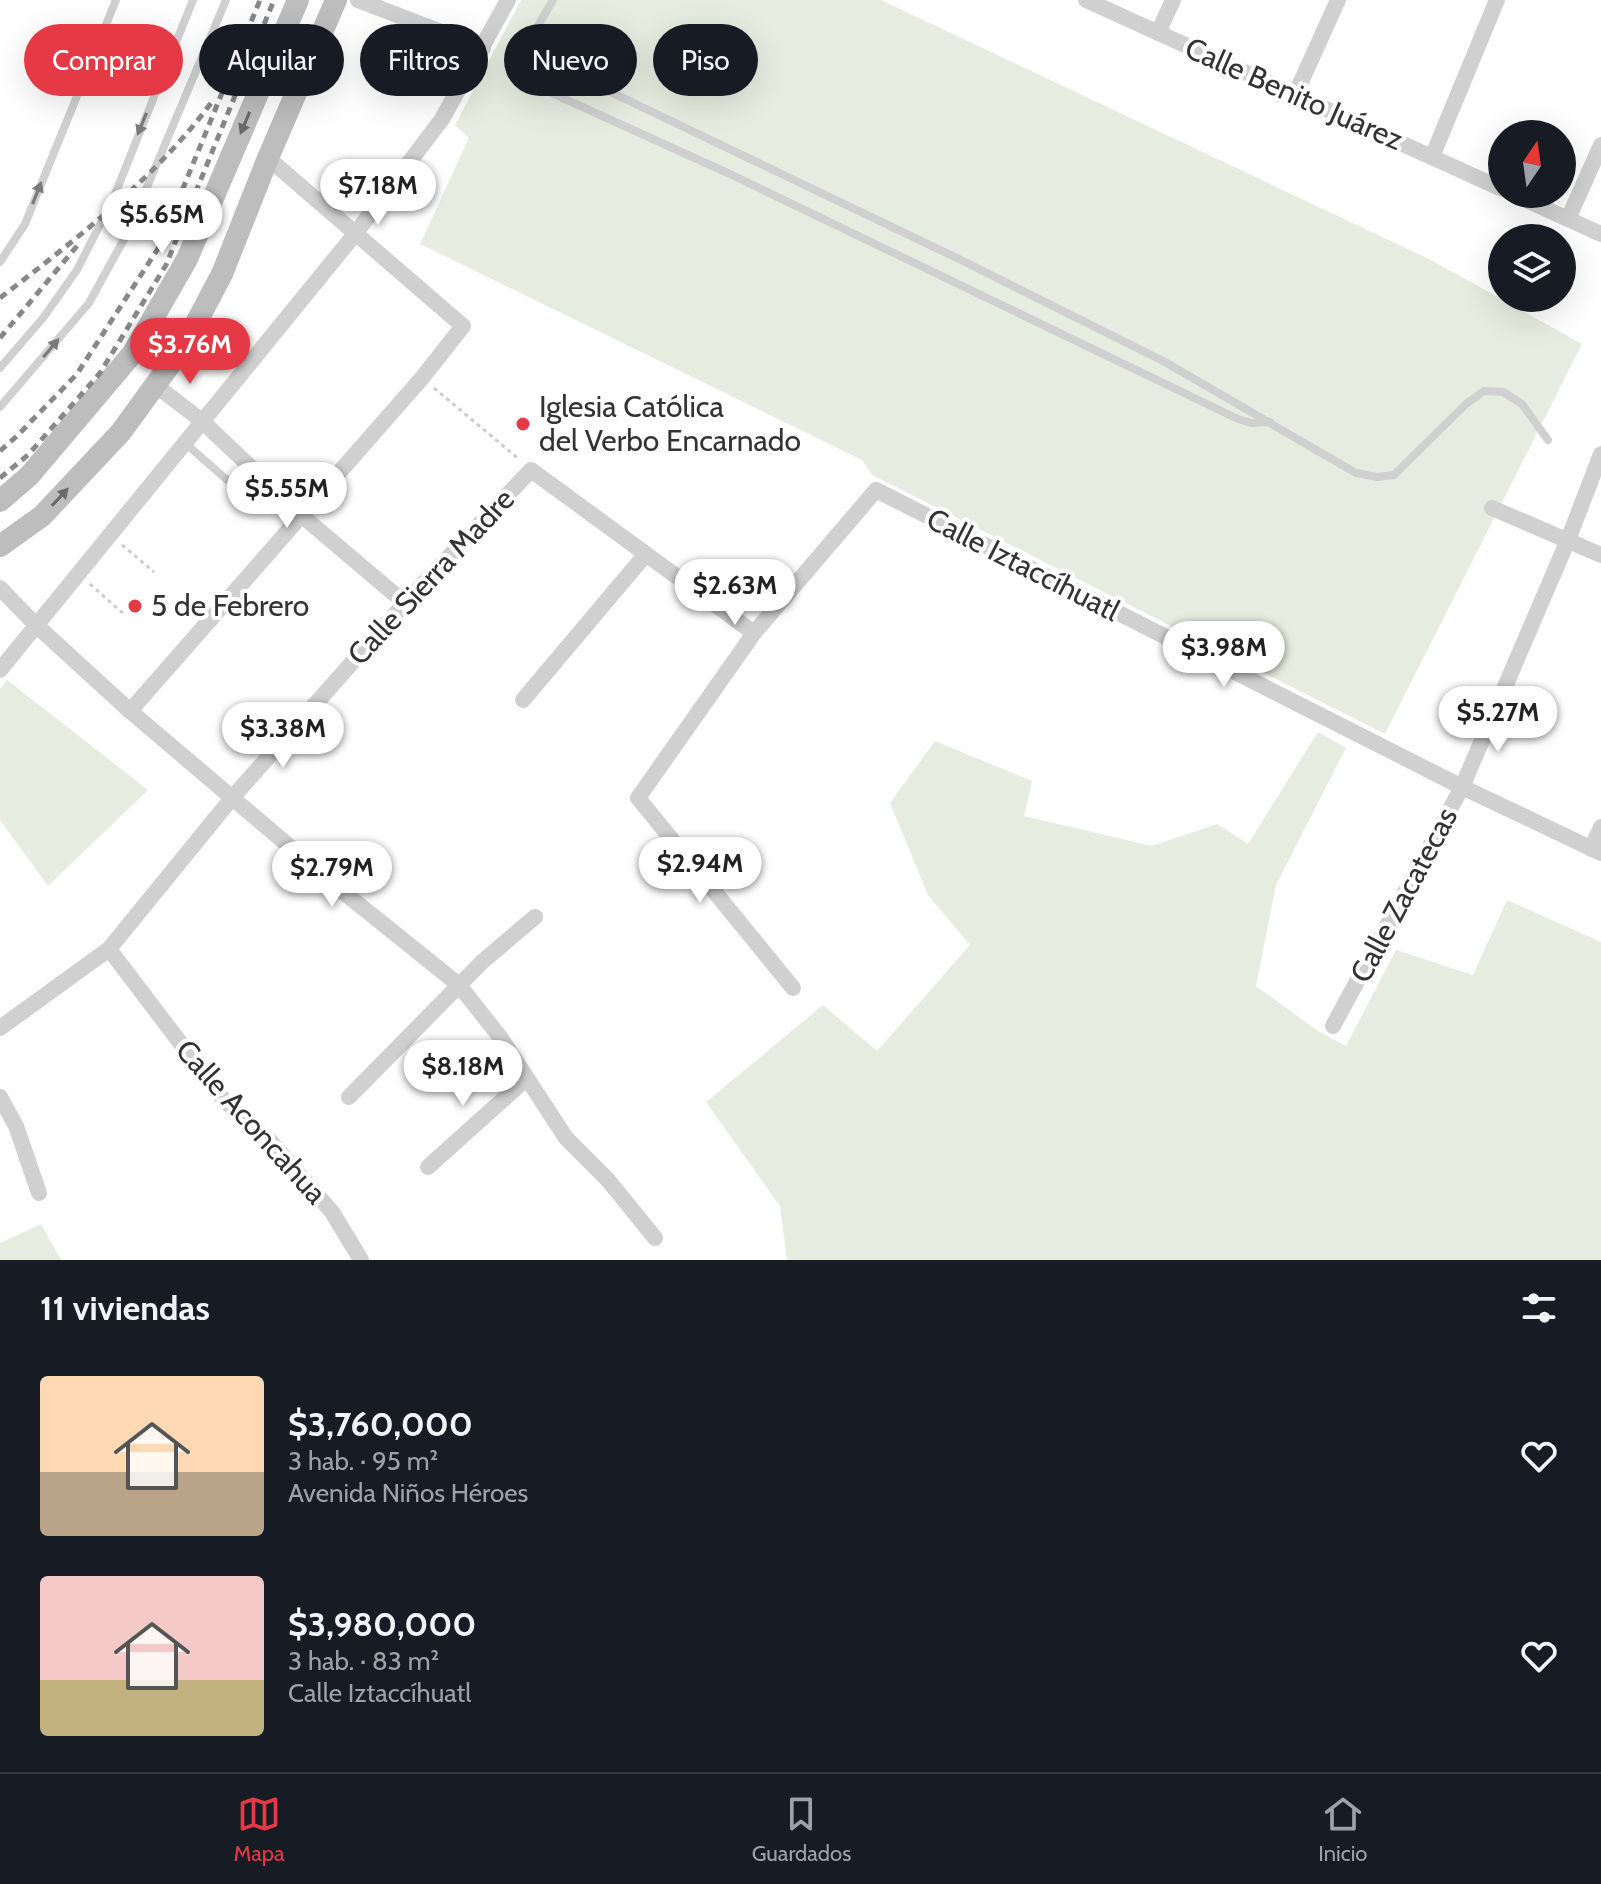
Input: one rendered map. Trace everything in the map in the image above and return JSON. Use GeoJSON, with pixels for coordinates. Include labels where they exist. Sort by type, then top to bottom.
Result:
{"type":"FeatureCollection","features":[{"type":"Feature","properties":{"kind":"main road"},"geometry":{"type":"LineString","coordinates":[[0,501],[29,476],[133,353],[187,259],[298,0]]}},
{"type":"Feature","properties":{"kind":"main road"},"geometry":{"type":"LineString","coordinates":[[0,546],[42,516],[121,432],[185,344],[222,274],[336,0]]}},
{"type":"Feature","properties":{"kind":"street"},"geometry":{"type":"LineString","coordinates":[[358,0],[420,24]]}},
{"type":"Feature","properties":{"kind":"street"},"geometry":{"type":"LineString","coordinates":[[488,38],[508,0]]}},
{"type":"Feature","properties":{"kind":"street","name":"Calle Benito Juárez"},"geometry":{"type":"LineString","coordinates":[[1086,0],[1488,183]]}},
{"type":"Feature","properties":{"kind":"street"},"geometry":{"type":"LineString","coordinates":[[1158,33],[1173,0]]}},
{"type":"Feature","properties":{"kind":"street"},"geometry":{"type":"LineString","coordinates":[[1295,95],[1338,0]]}},
{"type":"Feature","properties":{"kind":"street"},"geometry":{"type":"LineString","coordinates":[[1432,157],[1497,0]]}},
{"type":"Feature","properties":{"kind":"street"},"geometry":{"type":"LineString","coordinates":[[0,670],[355,234],[442,119],[455,96]]}},
{"type":"Feature","properties":{"kind":"street"},"geometry":{"type":"LineString","coordinates":[[1568,219],[1601,145]]}},
{"type":"Feature","properties":{"kind":"street"},"geometry":{"type":"LineString","coordinates":[[130,711],[422,378],[463,326],[268,158]]}},
{"type":"Feature","properties":{"kind":"street"},"geometry":{"type":"LineString","coordinates":[[1544,208],[1601,234]]}},
{"type":"Feature","properties":{"kind":"street"},"geometry":{"type":"LineString","coordinates":[[154,384],[202,421],[301,515],[405,603]]}},
{"type":"Feature","properties":{"kind":"street","name":"Calle Zacatecas"},"geometry":{"type":"LineString","coordinates":[[1333,1026],[1462,787],[1568,540],[1601,454]]}},
{"type":"Feature","properties":{"kind":"street"},"geometry":{"type":"LineString","coordinates":[[531,470],[754,633],[638,798],[793,988]]}},
{"type":"Feature","properties":{"kind":"street","name":"Calle Sierra Madre"},"geometry":{"type":"LineString","coordinates":[[0,1028],[109,949],[232,798],[405,603],[531,470]]}},
{"type":"Feature","properties":{"kind":"street","name":"Calle Iztaccíhuatl"},"geometry":{"type":"LineString","coordinates":[[754,633],[876,490],[1462,787],[1596,851]]}},
{"type":"Feature","properties":{"kind":"street"},"geometry":{"type":"LineString","coordinates":[[1492,508],[1601,555]]}},
{"type":"Feature","properties":{"kind":"street"},"geometry":{"type":"LineString","coordinates":[[523,700],[646,554]]}},
{"type":"Feature","properties":{"kind":"street"},"geometry":{"type":"LineString","coordinates":[[0,588],[130,711],[342,891],[459,985],[500,1037],[566,1138],[608,1180],[655,1238]]}},
{"type":"Feature","properties":{"kind":"street"},"geometry":{"type":"LineString","coordinates":[[1596,851],[1601,827]]}},
{"type":"Feature","properties":{"kind":"street"},"geometry":{"type":"LineString","coordinates":[[349,1097],[483,961],[535,917]]}},
{"type":"Feature","properties":{"kind":"street","name":"Calle Aconcahua"},"geometry":{"type":"LineString","coordinates":[[109,949],[223,1099],[270,1141],[332,1212],[361,1260]]}},
{"type":"Feature","properties":{"kind":"street"},"geometry":{"type":"LineString","coordinates":[[428,1167],[526,1079]]}},
{"type":"Feature","properties":{"kind":"street"},"geometry":{"type":"LineString","coordinates":[[0,1097],[16,1126],[39,1193]]}},
{"type":"Feature","properties":{"kind":"lane"},"geometry":{"type":"LineString","coordinates":[[0,262],[25,224],[116,0]]}},
{"type":"Feature","properties":{"kind":"lane"},"geometry":{"type":"LineString","coordinates":[[0,368],[43,318],[77,270],[113,199],[193,0]]}},
{"type":"Feature","properties":{"kind":"lane"},"geometry":{"type":"LineString","coordinates":[[0,407],[89,303],[128,232],[226,0]]}},
{"type":"Feature","properties":{"kind":"lane"},"geometry":{"type":"LineString","coordinates":[[539,24],[553,0]]}},
{"type":"Feature","properties":{"kind":"lane"},"geometry":{"type":"LineString","coordinates":[[558,96],[759,188],[1238,419],[1251,423],[1270,422]]}},
{"type":"Feature","properties":{"kind":"lane"},"geometry":{"type":"LineString","coordinates":[[619,96],[1165,362],[1356,473],[1377,477],[1394,475],[1466,404],[1484,391],[1503,392],[1522,404],[1548,440]]}},
{"type":"Feature","properties":{"kind":"lane"},"geometry":{"type":"LineString","coordinates":[[185,443],[227,480]]}},
{"type":"Feature","properties":{"kind":"path"},"geometry":{"type":"LineString","coordinates":[[422,378],[531,470]]}},
{"type":"Feature","properties":{"kind":"path"},"geometry":{"type":"LineString","coordinates":[[110,534],[154,572]]}},
{"type":"Feature","properties":{"kind":"path"},"geometry":{"type":"LineString","coordinates":[[78,573],[126,616]]}},
{"type":"Feature","properties":{"kind":"shaded area"},"geometry":{"type":"Polygon","coordinates":[[[521,0],[881,0],[1431,260],[1488,292],[1488,312],[1524,312],[1582,344],[1385,734],[872,475],[862,460],[420,244],[469,138],[455,125],[470,96],[488,96],[488,62],[504,32],[504,96],[637,96],[637,24],[508,24],[521,0]]]}},
{"type":"Feature","properties":{"kind":"shaded area"},"geometry":{"type":"Polygon","coordinates":[[[7,680],[148,790],[48,886],[0,820],[0,689],[7,680]]]}},
{"type":"Feature","properties":{"kind":"shaded area"},"geometry":{"type":"Polygon","coordinates":[[[1318,732],[1346,748],[1276,885],[1256,986],[1318,1031],[1346,1046],[1396,950],[1473,975],[1507,900],[1601,942],[1601,1260],[787,1260],[780,1206],[706,1102],[823,1005],[877,1051],[970,945],[928,895],[890,803],[935,741],[1032,781],[1024,816],[1152,846],[1217,824],[1248,844],[1318,732]]]}},
{"type":"Feature","properties":{"kind":"shaded area"},"geometry":{"type":"Polygon","coordinates":[[[41,1224],[61,1260],[0,1260],[0,1243],[41,1224]]]}},
{"type":"Feature","properties":{"kind":"railway"},"geometry":{"type":"LineString","coordinates":[[0,451],[77,374],[159,247],[260,0]]}},
{"type":"Feature","properties":{"kind":"railway"},"geometry":{"type":"LineString","coordinates":[[0,478],[28,455],[100,373],[166,265],[274,0]]}},
{"type":"Feature","properties":{"kind":"railway"},"geometry":{"type":"LineString","coordinates":[[0,298],[112,208],[165,158],[211,103]]}},
{"type":"Feature","properties":{"kind":"railway"},"geometry":{"type":"LineString","coordinates":[[0,338],[77,246]]}},
{"type":"Feature","properties":{"kind":"place","name":"Iglesia Católica del Verbo Encarnado"},"geometry":{"type":"Point","coordinates":[523,424]}},
{"type":"Feature","properties":{"kind":"place","name":"5 de Febrero"},"geometry":{"type":"Point","coordinates":[135,606]}}]}
